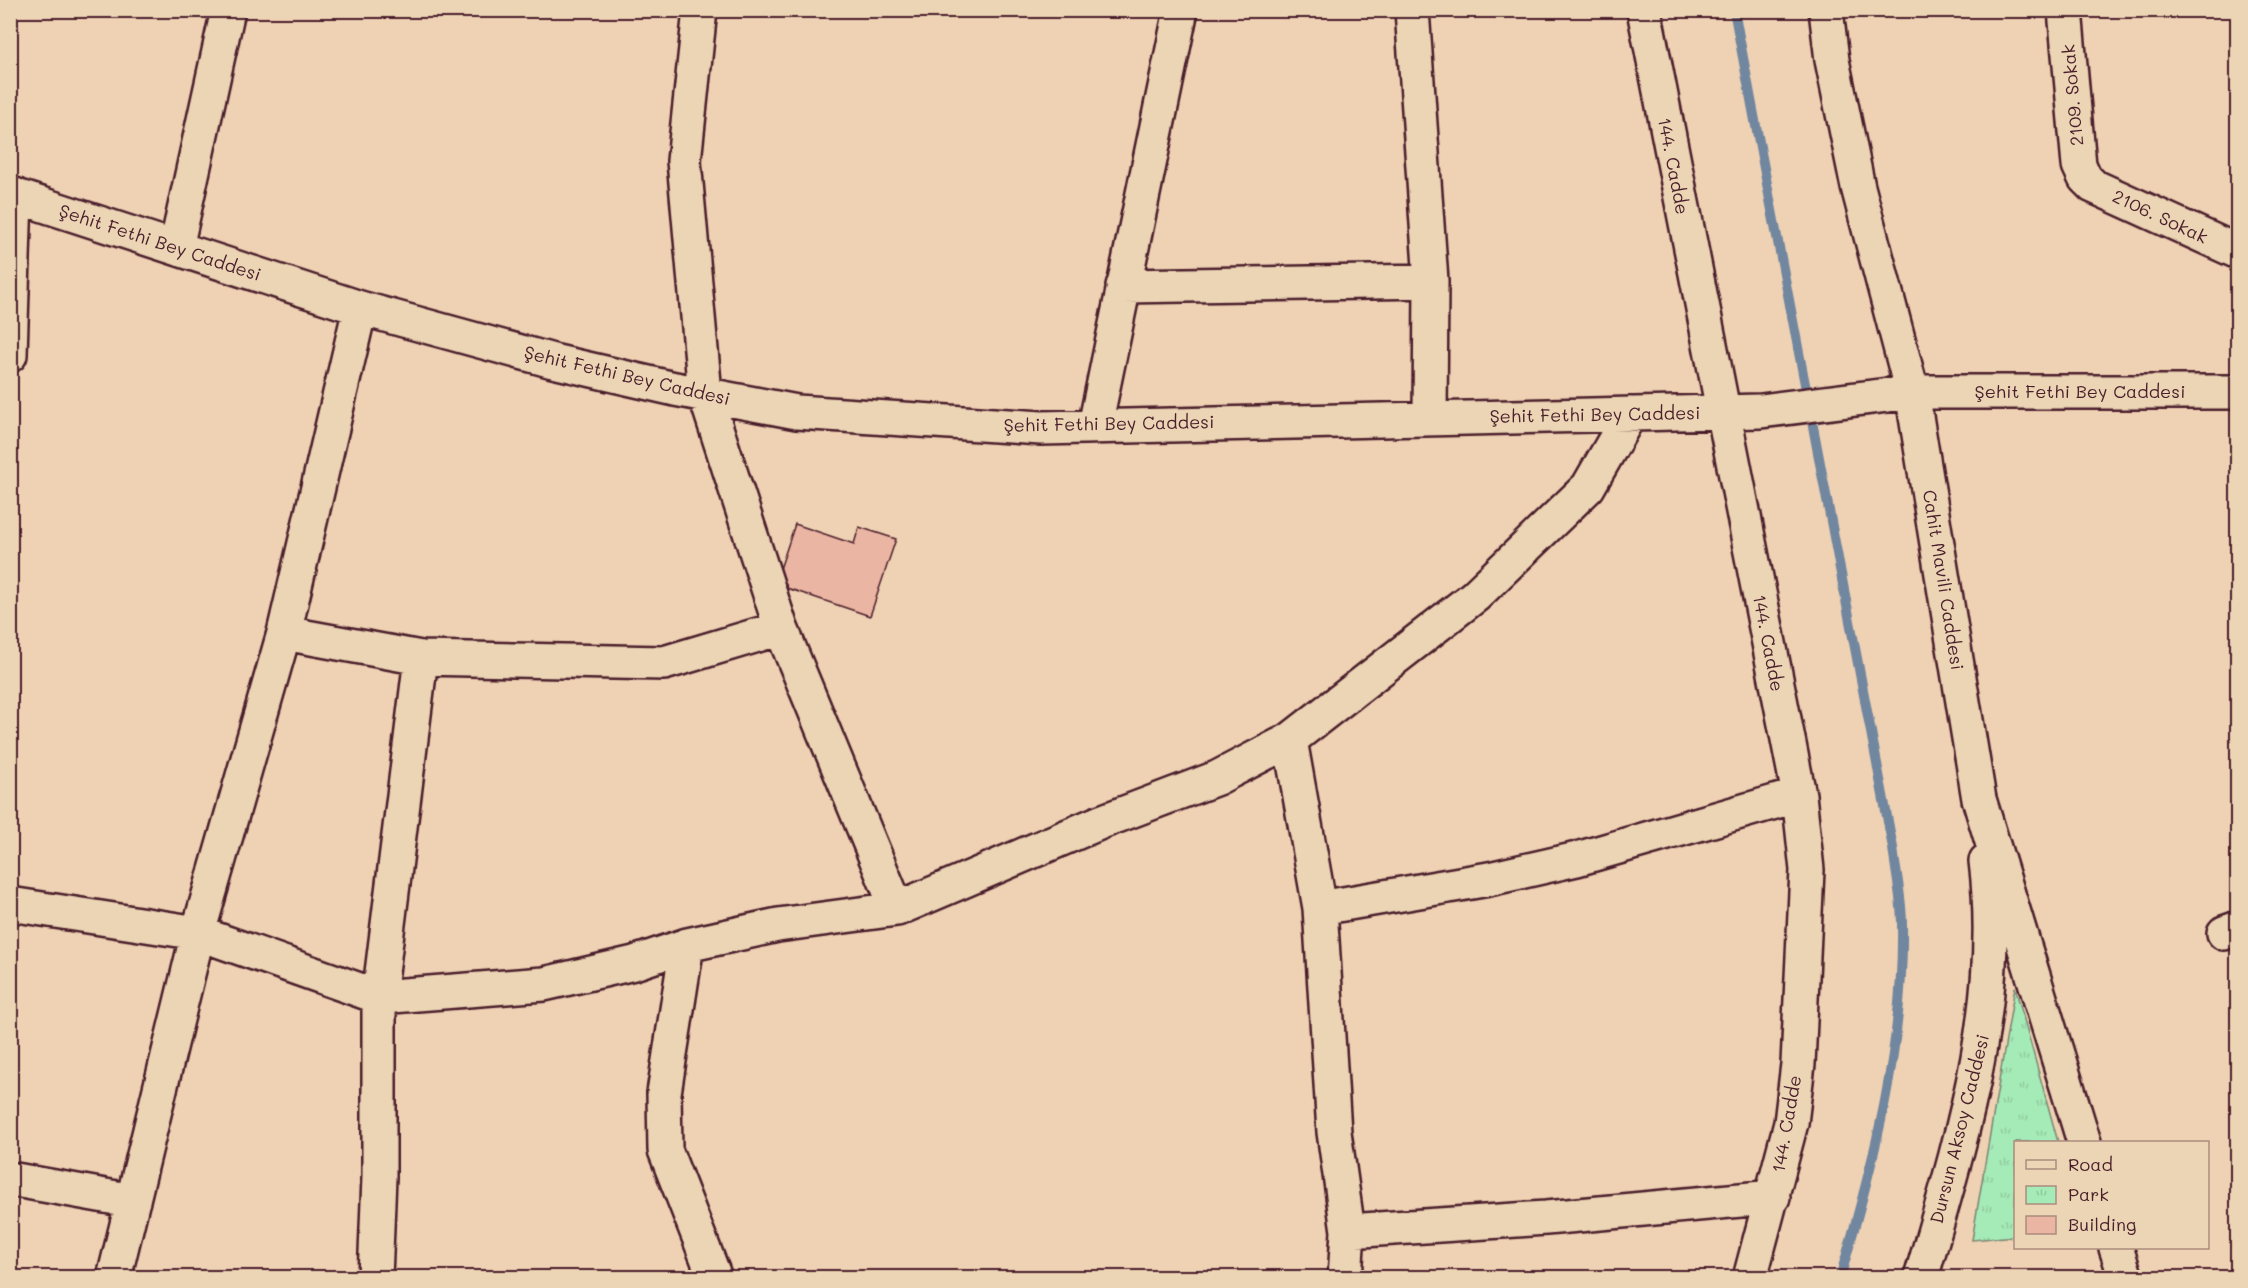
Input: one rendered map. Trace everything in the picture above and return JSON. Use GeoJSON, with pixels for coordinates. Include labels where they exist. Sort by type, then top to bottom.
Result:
{"type":"FeatureCollection","features":[{"type":"Feature","properties":{"kind":"street"},"geometry":{"type":"LineString","coordinates":[[176,248],[228,10]]}},
{"type":"Feature","properties":{"kind":"street"},"geometry":{"type":"LineString","coordinates":[[700,10],[684,161],[705,394],[780,628],[897,909]]}},
{"type":"Feature","properties":{"kind":"street"},"geometry":{"type":"LineString","coordinates":[[1095,426],[1181,10]]}},
{"type":"Feature","properties":{"kind":"street"},"geometry":{"type":"LineString","coordinates":[[1412,10],[1431,281],[1430,418]]}},
{"type":"Feature","properties":{"kind":"street","name":"144. Cadde"},"geometry":{"type":"LineString","coordinates":[[1644,10],[1799,795],[1807,870],[1805,956],[1798,1064],[1791,1123],[1750,1278]]}},
{"type":"Feature","properties":{"kind":"street","name":"Cahit Mavili Caddesi"},"geometry":{"type":"LineString","coordinates":[[1826,10],[1832,60],[1858,187],[1912,392],[1979,800],[2083,1141]]}},
{"type":"Feature","properties":{"kind":"street","name":"2109. Sokak"},"geometry":{"type":"LineString","coordinates":[[2065,10],[2079,165],[2085,178]]}},
{"type":"Feature","properties":{"kind":"street","name":"2106. Sokak"},"geometry":{"type":"LineString","coordinates":[[2085,178],[2093,186],[2238,252]]}},
{"type":"Feature","properties":{"kind":"street"},"geometry":{"type":"LineString","coordinates":[[10,355],[13,194]]}},
{"type":"Feature","properties":{"kind":"street","name":"Şehit Fethi Bey Caddesi"},"geometry":{"type":"LineString","coordinates":[[13,194],[360,308],[553,361],[796,412],[913,422],[1041,428],[1761,411],[1912,392],[2238,392]]}},
{"type":"Feature","properties":{"kind":"street"},"geometry":{"type":"LineString","coordinates":[[1123,286],[1431,281]]}},
{"type":"Feature","properties":{"kind":"street"},"geometry":{"type":"LineString","coordinates":[[114,1278],[198,933],[284,633],[360,308]]}},
{"type":"Feature","properties":{"kind":"street"},"geometry":{"type":"LineString","coordinates":[[10,904],[198,933],[379,997],[544,984],[634,963],[687,945],[778,925],[897,909],[1101,822],[1217,778],[1290,740],[1475,596],[1588,487],[1629,414]]}},
{"type":"Feature","properties":{"kind":"street"},"geometry":{"type":"LineString","coordinates":[[284,633],[421,658],[664,663],[780,628]]}},
{"type":"Feature","properties":{"kind":"street"},"geometry":{"type":"LineString","coordinates":[[375,1278],[379,1177],[379,997],[421,658]]}},
{"type":"Feature","properties":{"kind":"street"},"geometry":{"type":"LineString","coordinates":[[1290,740],[1320,908],[1334,1132],[1348,1231],[1345,1278]]}},
{"type":"Feature","properties":{"kind":"street"},"geometry":{"type":"LineString","coordinates":[[1320,908],[1489,879],[1577,859],[1799,795]]}},
{"type":"Feature","properties":{"kind":"street","name":"Dursun Aksoy Caddesi"},"geometry":{"type":"LineString","coordinates":[[1921,1278],[1959,1144],[1985,1029],[1990,976],[1990,925],[1987,869],[1979,800]]}},
{"type":"Feature","properties":{"kind":"street"},"geometry":{"type":"LineString","coordinates":[[687,945],[664,1093],[665,1150],[715,1278]]}},
{"type":"Feature","properties":{"kind":"street"},"geometry":{"type":"LineString","coordinates":[[10,1179],[133,1201]]}},
{"type":"Feature","properties":{"kind":"street"},"geometry":{"type":"LineString","coordinates":[[1348,1231],[1546,1218],[1773,1197]]}},
{"type":"Feature","properties":{"kind":"street"},"geometry":{"type":"LineString","coordinates":[[2116,1249],[2126,1278]]}},
{"type":"Feature","properties":{"kind":"green space"},"geometry":{"type":"Polygon","coordinates":[[[2015,987],[2058,1141],[2014,1141],[2014,1236],[1972,1240],[2015,987]]]}},
{"type":"Feature","properties":{"kind":"building"},"geometry":{"type":"Polygon","coordinates":[[[795,524],[854,544],[859,527],[896,539],[870,616],[775,584],[795,524]]]}},
{"type":"Feature","properties":{"kind":"waterway"},"geometry":{"type":"LineString","coordinates":[[1734,10],[1893,848],[1901,906],[1901,970],[1892,1059],[1875,1147],[1840,1278]]}}]}
